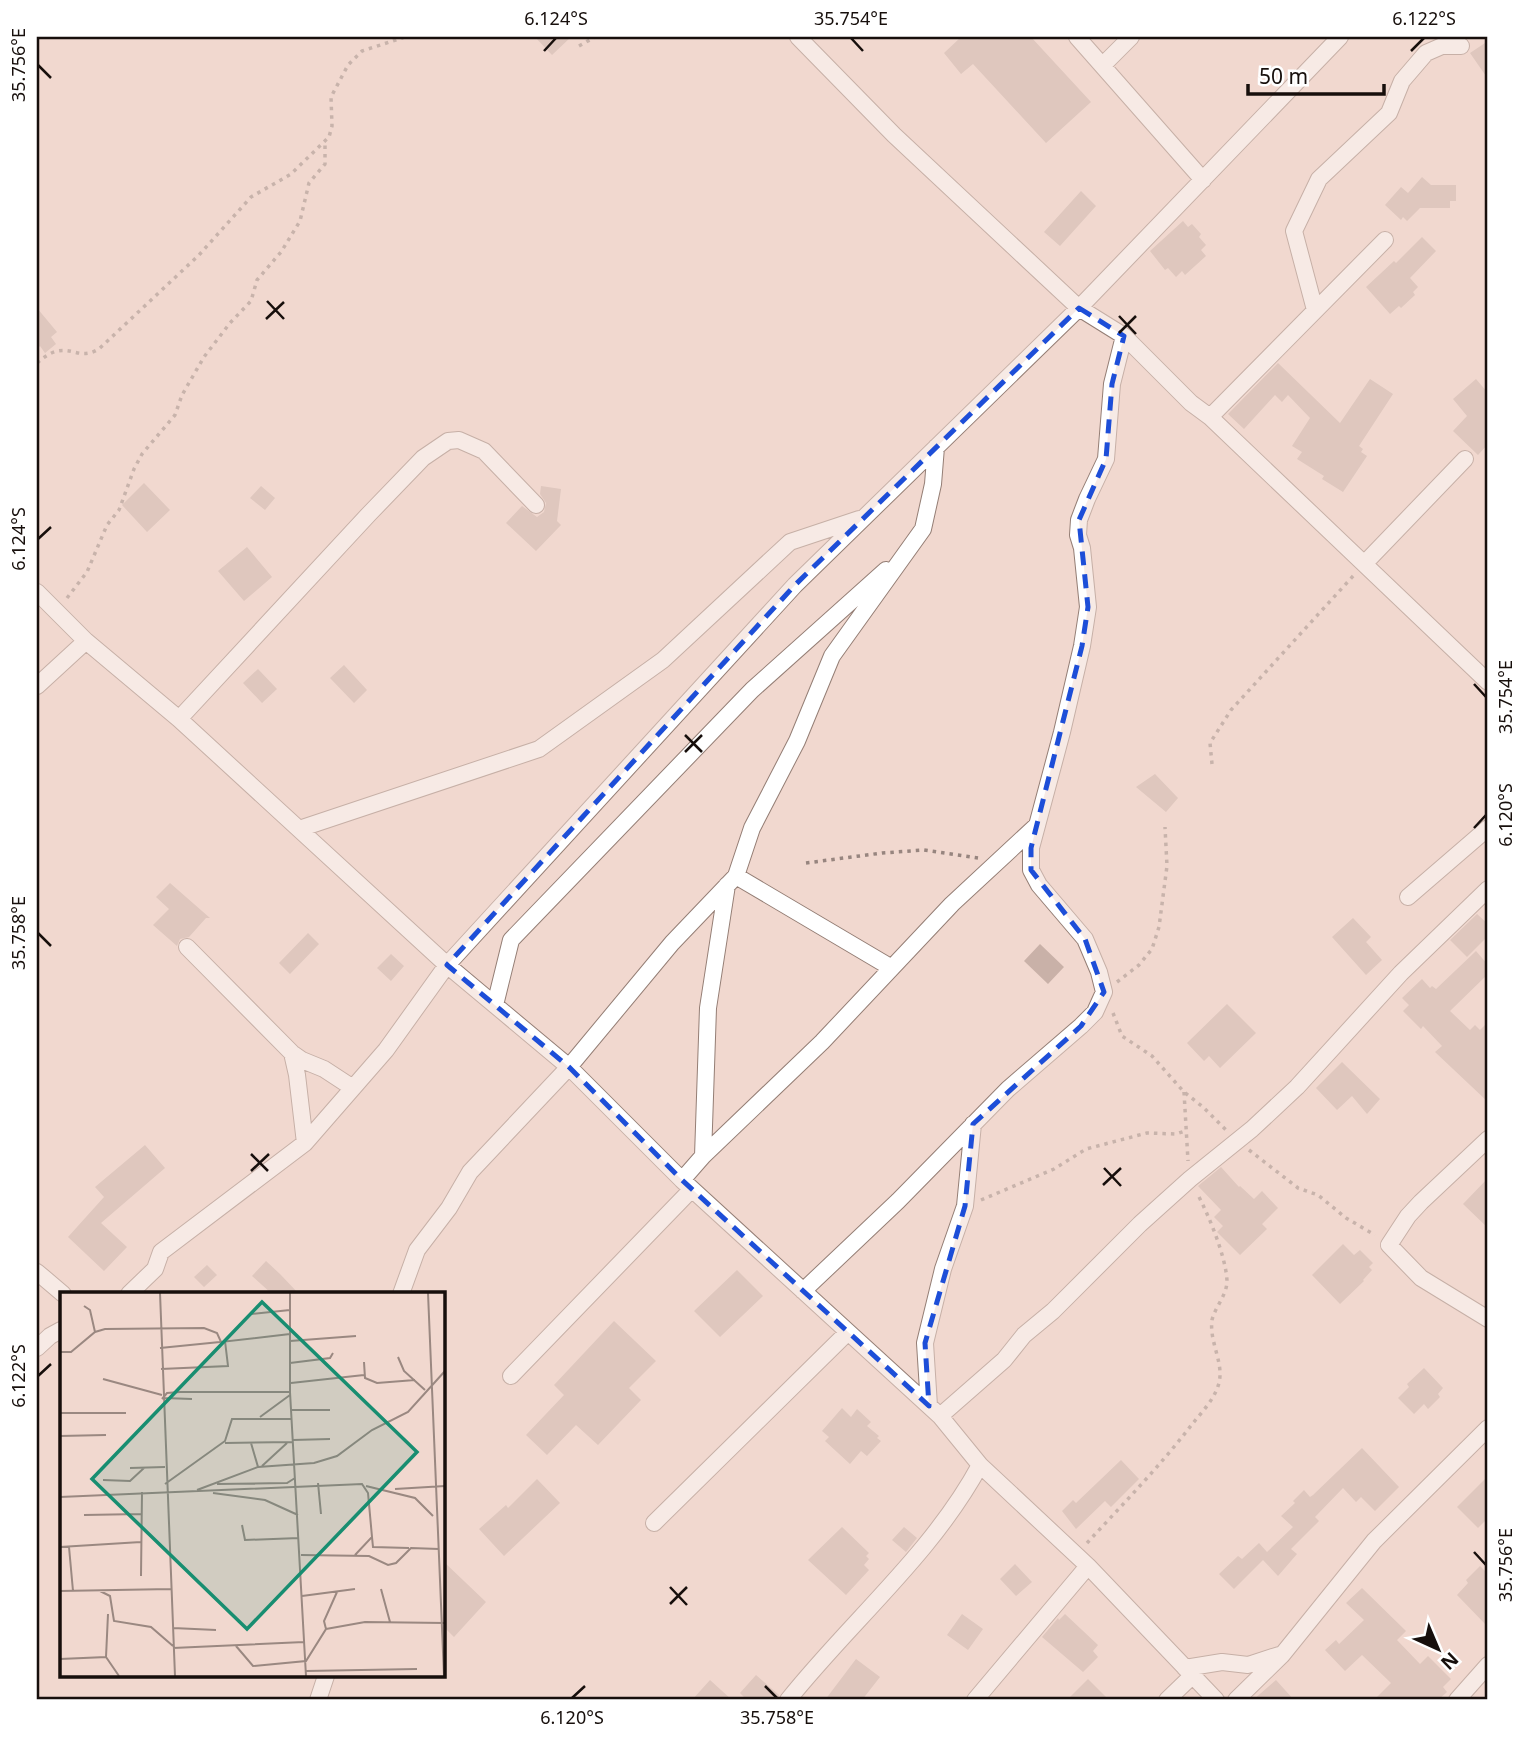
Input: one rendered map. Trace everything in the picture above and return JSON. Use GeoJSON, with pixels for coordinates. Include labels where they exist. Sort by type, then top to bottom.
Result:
{"type":"FeatureCollection","features":[{"type":"Feature","properties":{"kind":"street"},"geometry":{"type":"LineString","coordinates":[[798,37],[894,135],[1079,308],[1124,335],[1191,403],[1210,417],[1366,563],[1488,682]]}},
{"type":"Feature","properties":{"kind":"street"},"geometry":{"type":"LineString","coordinates":[[1077,37],[1203,180]]}},
{"type":"Feature","properties":{"kind":"street"},"geometry":{"type":"LineString","coordinates":[[1103,65],[1131,37]]}},
{"type":"Feature","properties":{"kind":"street"},"geometry":{"type":"LineString","coordinates":[[131,1292],[155,1269],[161,1252],[305,1143],[386,1050],[447,965],[795,585],[1079,308],[1340,37]]}},
{"type":"Feature","properties":{"kind":"street"},"geometry":{"type":"LineString","coordinates":[[1315,310],[1294,231],[1319,179],[1389,113],[1402,82],[1426,53],[1442,46],[1461,46]]}},
{"type":"Feature","properties":{"kind":"street"},"geometry":{"type":"LineString","coordinates":[[1210,417],[1385,240]]}},
{"type":"Feature","properties":{"kind":"street"},"geometry":{"type":"LineString","coordinates":[[803,1291],[898,1201],[1008,1089],[1096,1012],[1104,992],[1085,939],[1039,885],[1031,870],[1031,848],[1082,646],[1088,607],[1082,548],[1078,535],[1079,520],[1106,459],[1112,384],[1124,335]]}},
{"type":"Feature","properties":{"kind":"street"},"geometry":{"type":"LineString","coordinates":[[179,719],[423,458],[448,441],[459,440],[484,452],[499,464],[536,505]]}},
{"type":"Feature","properties":{"kind":"street"},"geometry":{"type":"LineString","coordinates":[[703,1156],[708,1008],[731,881],[752,828],[797,741],[832,656],[923,529],[933,484],[936,447]]}},
{"type":"Feature","properties":{"kind":"street"},"geometry":{"type":"LineString","coordinates":[[1366,563],[1465,458]]}},
{"type":"Feature","properties":{"kind":"street"},"geometry":{"type":"LineString","coordinates":[[299,829],[539,749],[663,660],[790,542],[864,518]]}},
{"type":"Feature","properties":{"kind":"street"},"geometry":{"type":"LineString","coordinates":[[495,1005],[511,940],[752,690],[909,550]]}},
{"type":"Feature","properties":{"kind":"street"},"geometry":{"type":"LineString","coordinates":[[37,592],[86,641],[179,719],[447,965],[569,1067],[687,1184],[935,1411],[980,1465],[1076,1554],[1216,1700]]}},
{"type":"Feature","properties":{"kind":"street"},"geometry":{"type":"LineString","coordinates":[[37,686],[86,641]]}},
{"type":"Feature","properties":{"kind":"street"},"geometry":{"type":"LineString","coordinates":[[511,1376],[687,1184],[703,1156],[822,1042],[952,904],[1038,824]]}},
{"type":"Feature","properties":{"kind":"street"},"geometry":{"type":"LineString","coordinates":[[1408,897],[1488,828]]}},
{"type":"Feature","properties":{"kind":"street"},"geometry":{"type":"LineString","coordinates":[[731,881],[890,967]]}},
{"type":"Feature","properties":{"kind":"street"},"geometry":{"type":"LineString","coordinates":[[402,1292],[417,1250],[449,1208],[470,1172],[569,1067],[672,943],[731,881]]}},
{"type":"Feature","properties":{"kind":"street"},"geometry":{"type":"LineString","coordinates":[[935,1411],[1004,1360],[1024,1335],[1053,1311],[1140,1224],[1297,1087],[1401,974],[1488,889]]}},
{"type":"Feature","properties":{"kind":"street"},"geometry":{"type":"LineString","coordinates":[[187,947],[292,1053],[353,1088]]}},
{"type":"Feature","properties":{"kind":"street"},"geometry":{"type":"LineString","coordinates":[[292,1053],[298,1075],[305,1143]]}},
{"type":"Feature","properties":{"kind":"street"},"geometry":{"type":"LineString","coordinates":[[935,1411],[925,1343],[943,1269],[965,1206],[973,1124]]}},
{"type":"Feature","properties":{"kind":"street"},"geometry":{"type":"LineString","coordinates":[[1488,1139],[1408,1216],[1389,1245],[1421,1278],[1488,1320]]}},
{"type":"Feature","properties":{"kind":"street"},"geometry":{"type":"LineString","coordinates":[[37,1272],[61,1292]]}},
{"type":"Feature","properties":{"kind":"street"},"geometry":{"type":"LineString","coordinates":[[37,1348],[50,1336],[60,1331]]}},
{"type":"Feature","properties":{"kind":"street"},"geometry":{"type":"LineString","coordinates":[[654,1523],[848,1332]]}},
{"type":"Feature","properties":{"kind":"street"},"geometry":{"type":"LineString","coordinates":[[1236,1700],[1282,1654],[1374,1541],[1488,1428]]}},
{"type":"Feature","properties":{"kind":"street"},"geometry":{"type":"LineString","coordinates":[[788,1700],[932,1536],[968,1488],[980,1465]]}},
{"type":"Feature","properties":{"kind":"street"},"geometry":{"type":"LineString","coordinates":[[975,1700],[1088,1566]]}},
{"type":"Feature","properties":{"kind":"street"},"geometry":{"type":"LineString","coordinates":[[1167,1700],[1189,1672],[1222,1662],[1248,1665],[1282,1654]]}},
{"type":"Feature","properties":{"kind":"street"},"geometry":{"type":"LineString","coordinates":[[1457,1700],[1488,1665]]}},
{"type":"Feature","properties":{"kind":"street"},"geometry":{"type":"LineString","coordinates":[[318,1700],[325,1678]]}},
{"type":"Feature","properties":{"kind":"path"},"geometry":{"type":"LineString","coordinates":[[55,611],[87,572],[107,525],[119,510],[142,454],[175,415],[181,395],[204,357],[251,301],[261,275],[272,264],[300,221],[309,183],[324,166],[326,140],[332,126],[331,97],[348,65],[362,51],[405,37]]}},
{"type":"Feature","properties":{"kind":"path"},"geometry":{"type":"LineString","coordinates":[[579,46],[595,37]]}},
{"type":"Feature","properties":{"kind":"path"},"geometry":{"type":"LineString","coordinates":[[37,363],[47,354],[59,349],[85,354],[100,348],[198,255],[251,198],[291,174],[326,140]]}},
{"type":"Feature","properties":{"kind":"path"},"geometry":{"type":"LineString","coordinates":[[1212,764],[1210,743],[1231,710],[1366,563]]}},
{"type":"Feature","properties":{"kind":"path"},"geometry":{"type":"LineString","coordinates":[[1165,827],[1167,866],[1159,927],[1153,949],[1139,965],[1104,992],[1122,1036],[1152,1056],[1184,1092],[1237,1140],[1298,1188],[1318,1195],[1346,1218],[1389,1245]]}},
{"type":"Feature","properties":{"kind":"path"},"geometry":{"type":"LineString","coordinates":[[806,863],[924,850],[998,861]]}},
{"type":"Feature","properties":{"kind":"path"},"geometry":{"type":"LineString","coordinates":[[1076,1554],[1182,1438],[1210,1403],[1221,1376],[1219,1356],[1212,1334],[1212,1319],[1227,1282],[1208,1216],[1190,1179],[1184,1092]]}},
{"type":"Feature","properties":{"kind":"path"},"geometry":{"type":"LineString","coordinates":[[965,1206],[1054,1169],[1086,1149],[1147,1133],[1176,1134],[1185,1131]]}},
{"type":"Feature","properties":{"kind":"highlighted area"},"geometry":{"type":"Polygon","coordinates":[[[1079,308],[1124,336],[1112,384],[1106,459],[1079,520],[1088,607],[1082,646],[1031,848],[1031,870],[1085,939],[1104,992],[1081,1026],[973,1124],[965,1206],[925,1343],[929,1406],[682,1180],[569,1067],[447,965],[795,585],[1079,308]]]}},
{"type":"Feature","properties":{"kind":"building"},"geometry":{"type":"Polygon","coordinates":[[[535,37],[571,37],[552,55],[535,37]]]}},
{"type":"Feature","properties":{"kind":"building"},"geometry":{"type":"Polygon","coordinates":[[[961,37],[1031,37],[1091,102],[1046,143],[973,64],[961,74],[944,53],[961,37]]]}},
{"type":"Feature","properties":{"kind":"building"},"geometry":{"type":"Polygon","coordinates":[[[1488,41],[1488,79],[1470,53],[1488,41]]]}},
{"type":"Feature","properties":{"kind":"building"},"geometry":{"type":"Polygon","coordinates":[[[1422,177],[1431,185],[1456,185],[1456,201],[1450,201],[1450,208],[1420,208],[1407,221],[1403,217],[1401,220],[1385,205],[1401,187],[1408,193],[1422,177]]]}},
{"type":"Feature","properties":{"kind":"building"},"geometry":{"type":"Polygon","coordinates":[[[1081,191],[1096,206],[1060,246],[1044,232],[1081,191]]]}},
{"type":"Feature","properties":{"kind":"building"},"geometry":{"type":"Polygon","coordinates":[[[1183,221],[1188,227],[1192,224],[1201,234],[1199,237],[1206,245],[1201,250],[1206,256],[1185,275],[1182,271],[1176,277],[1168,268],[1165,270],[1150,251],[1183,221]]]}},
{"type":"Feature","properties":{"kind":"building"},"geometry":{"type":"Polygon","coordinates":[[[1422,237],[1436,251],[1410,278],[1418,287],[1413,292],[1415,295],[1390,314],[1366,287],[1422,237]]]}},
{"type":"Feature","properties":{"kind":"building"},"geometry":{"type":"Polygon","coordinates":[[[37,308],[57,332],[51,337],[56,344],[45,353],[40,346],[37,349],[37,308]]]}},
{"type":"Feature","properties":{"kind":"building"},"geometry":{"type":"Polygon","coordinates":[[[1278,363],[1340,423],[1370,379],[1393,394],[1359,446],[1363,449],[1361,452],[1367,456],[1343,492],[1297,459],[1302,452],[1292,446],[1310,418],[1288,395],[1282,402],[1275,395],[1244,429],[1228,414],[1278,363]]]}},
{"type":"Feature","properties":{"kind":"building"},"geometry":{"type":"Polygon","coordinates":[[[1476,379],[1488,393],[1488,444],[1478,455],[1453,431],[1467,416],[1453,399],[1476,379]]]}},
{"type":"Feature","properties":{"kind":"building"},"geometry":{"type":"Polygon","coordinates":[[[144,483],[170,510],[147,532],[122,505],[144,483]]]}},
{"type":"Feature","properties":{"kind":"building"},"geometry":{"type":"Polygon","coordinates":[[[261,486],[275,498],[265,510],[250,498],[261,486]]]}},
{"type":"Feature","properties":{"kind":"building"},"geometry":{"type":"Polygon","coordinates":[[[541,486],[561,489],[557,521],[561,525],[536,551],[506,523],[522,506],[537,517],[544,512],[546,503],[540,494],[541,486]]]}},
{"type":"Feature","properties":{"kind":"building"},"geometry":{"type":"Polygon","coordinates":[[[247,547],[272,577],[244,601],[218,571],[247,547]]]}},
{"type":"Feature","properties":{"kind":"building"},"geometry":{"type":"Polygon","coordinates":[[[344,665],[367,690],[354,703],[330,678],[344,665]]]}},
{"type":"Feature","properties":{"kind":"building"},"geometry":{"type":"Polygon","coordinates":[[[258,669],[277,689],[262,703],[243,683],[258,669]]]}},
{"type":"Feature","properties":{"kind":"building"},"geometry":{"type":"Polygon","coordinates":[[[1155,774],[1178,798],[1166,812],[1136,787],[1155,774]]]}},
{"type":"Feature","properties":{"kind":"building"},"geometry":{"type":"Polygon","coordinates":[[[170,883],[210,918],[206,918],[189,937],[180,939],[177,946],[153,925],[169,909],[156,897],[170,883]]]}},
{"type":"Feature","properties":{"kind":"building"},"geometry":{"type":"Polygon","coordinates":[[[1477,914],[1488,924],[1488,936],[1467,957],[1450,940],[1477,914]]]}},
{"type":"Feature","properties":{"kind":"building"},"geometry":{"type":"Polygon","coordinates":[[[1353,918],[1371,937],[1366,942],[1382,960],[1366,975],[1332,937],[1353,918]]]}},
{"type":"Feature","properties":{"kind":"building"},"geometry":{"type":"Polygon","coordinates":[[[308,933],[319,944],[290,974],[279,963],[308,933]]]}},
{"type":"Feature","properties":{"kind":"building"},"geometry":{"type":"Polygon","coordinates":[[[1040,944],[1064,967],[1048,984],[1024,961],[1040,944]]]}},
{"type":"Feature","properties":{"kind":"building"},"geometry":{"type":"Polygon","coordinates":[[[1476,951],[1488,965],[1488,974],[1450,1011],[1470,1030],[1475,1025],[1480,1030],[1488,1022],[1488,1102],[1435,1052],[1442,1046],[1423,1026],[1421,1029],[1403,1011],[1409,1005],[1402,998],[1422,979],[1430,988],[1432,986],[1436,989],[1476,951]]]}},
{"type":"Feature","properties":{"kind":"building"},"geometry":{"type":"Polygon","coordinates":[[[391,954],[404,966],[391,981],[377,968],[391,954]]]}},
{"type":"Feature","properties":{"kind":"building"},"geometry":{"type":"Polygon","coordinates":[[[1227,1004],[1256,1033],[1220,1068],[1209,1056],[1204,1061],[1187,1043],[1227,1004]]]}},
{"type":"Feature","properties":{"kind":"building"},"geometry":{"type":"Polygon","coordinates":[[[1342,1062],[1380,1099],[1367,1114],[1352,1096],[1337,1110],[1316,1088],[1342,1062]]]}},
{"type":"Feature","properties":{"kind":"building"},"geometry":{"type":"Polygon","coordinates":[[[145,1145],[165,1168],[101,1223],[127,1247],[104,1271],[68,1237],[104,1197],[95,1187],[145,1145]]]}},
{"type":"Feature","properties":{"kind":"building"},"geometry":{"type":"Polygon","coordinates":[[[1221,1167],[1254,1199],[1262,1191],[1278,1208],[1262,1224],[1267,1229],[1240,1255],[1217,1232],[1223,1226],[1214,1217],[1221,1210],[1198,1186],[1221,1167]]]}},
{"type":"Feature","properties":{"kind":"building"},"geometry":{"type":"Polygon","coordinates":[[[1488,1178],[1488,1228],[1463,1204],[1488,1178]]]}},
{"type":"Feature","properties":{"kind":"building"},"geometry":{"type":"Polygon","coordinates":[[[1343,1244],[1354,1255],[1360,1250],[1373,1263],[1369,1267],[1372,1270],[1364,1281],[1340,1304],[1312,1275],[1343,1244]]]}},
{"type":"Feature","properties":{"kind":"building"},"geometry":{"type":"Polygon","coordinates":[[[266,1261],[297,1292],[270,1292],[252,1276],[266,1261]]]}},
{"type":"Feature","properties":{"kind":"building"},"geometry":{"type":"Polygon","coordinates":[[[207,1265],[217,1275],[204,1287],[194,1277],[207,1265]]]}},
{"type":"Feature","properties":{"kind":"building"},"geometry":{"type":"Polygon","coordinates":[[[737,1270],[763,1296],[720,1337],[694,1311],[737,1270]]]}},
{"type":"Feature","properties":{"kind":"building"},"geometry":{"type":"Polygon","coordinates":[[[614,1321],[656,1361],[629,1388],[641,1400],[598,1445],[576,1425],[547,1455],[526,1435],[564,1395],[554,1385],[614,1321]]]}},
{"type":"Feature","properties":{"kind":"building"},"geometry":{"type":"Polygon","coordinates":[[[1424,1368],[1443,1388],[1438,1394],[1440,1397],[1428,1409],[1424,1404],[1414,1414],[1398,1398],[1409,1387],[1407,1384],[1424,1368]]]}},
{"type":"Feature","properties":{"kind":"building"},"geometry":{"type":"Polygon","coordinates":[[[842,1408],[851,1417],[857,1409],[871,1422],[867,1426],[881,1441],[867,1456],[861,1451],[850,1464],[825,1441],[829,1437],[822,1431],[842,1408]]]}},
{"type":"Feature","properties":{"kind":"building"},"geometry":{"type":"Polygon","coordinates":[[[1362,1448],[1399,1487],[1375,1511],[1361,1497],[1356,1502],[1343,1488],[1315,1517],[1319,1521],[1291,1549],[1297,1554],[1278,1576],[1263,1560],[1234,1589],[1219,1574],[1238,1556],[1242,1559],[1259,1543],[1267,1552],[1293,1527],[1281,1516],[1295,1503],[1293,1501],[1304,1490],[1310,1497],[1313,1495],[1362,1448]]]}},
{"type":"Feature","properties":{"kind":"building"},"geometry":{"type":"Polygon","coordinates":[[[1121,1460],[1139,1479],[1111,1507],[1105,1501],[1076,1529],[1062,1511],[1073,1500],[1076,1503],[1121,1460]]]}},
{"type":"Feature","properties":{"kind":"building"},"geometry":{"type":"Polygon","coordinates":[[[1488,1476],[1488,1518],[1478,1528],[1457,1507],[1488,1476]]]}},
{"type":"Feature","properties":{"kind":"building"},"geometry":{"type":"Polygon","coordinates":[[[537,1479],[560,1503],[504,1556],[479,1529],[506,1505],[508,1508],[537,1479]]]}},
{"type":"Feature","properties":{"kind":"building"},"geometry":{"type":"Polygon","coordinates":[[[842,1527],[869,1553],[866,1556],[869,1559],[864,1565],[869,1570],[846,1595],[808,1560],[842,1527]]]}},
{"type":"Feature","properties":{"kind":"building"},"geometry":{"type":"Polygon","coordinates":[[[904,1527],[917,1538],[906,1552],[892,1540],[904,1527]]]}},
{"type":"Feature","properties":{"kind":"building"},"geometry":{"type":"Polygon","coordinates":[[[444,1562],[486,1602],[454,1637],[444,1627],[444,1562]]]}},
{"type":"Feature","properties":{"kind":"building"},"geometry":{"type":"Polygon","coordinates":[[[1015,1564],[1032,1582],[1016,1596],[1000,1579],[1015,1564]]]}},
{"type":"Feature","properties":{"kind":"building"},"geometry":{"type":"Polygon","coordinates":[[[1480,1566],[1488,1574],[1488,1627],[1457,1595],[1468,1583],[1466,1580],[1480,1566]]]}},
{"type":"Feature","properties":{"kind":"building"},"geometry":{"type":"Polygon","coordinates":[[[1362,1588],[1406,1631],[1397,1640],[1420,1664],[1428,1656],[1451,1679],[1443,1687],[1447,1692],[1438,1700],[1374,1700],[1391,1683],[1362,1655],[1345,1671],[1325,1650],[1336,1640],[1339,1644],[1364,1620],[1346,1603],[1362,1588]]]}},
{"type":"Feature","properties":{"kind":"building"},"geometry":{"type":"Polygon","coordinates":[[[962,1614],[983,1629],[968,1650],[947,1635],[962,1614]]]}},
{"type":"Feature","properties":{"kind":"building"},"geometry":{"type":"Polygon","coordinates":[[[1065,1614],[1098,1645],[1093,1651],[1098,1657],[1083,1672],[1042,1637],[1058,1618],[1059,1620],[1065,1614]]]}},
{"type":"Feature","properties":{"kind":"building"},"geometry":{"type":"Polygon","coordinates":[[[856,1659],[880,1677],[862,1700],[825,1700],[856,1659]]]}},
{"type":"Feature","properties":{"kind":"building"},"geometry":{"type":"Polygon","coordinates":[[[756,1675],[779,1695],[778,1700],[747,1700],[740,1693],[756,1675]]]}},
{"type":"Feature","properties":{"kind":"building"},"geometry":{"type":"Polygon","coordinates":[[[1088,1679],[1109,1700],[1067,1700],[1088,1679]]]}},
{"type":"Feature","properties":{"kind":"building"},"geometry":{"type":"Polygon","coordinates":[[[710,1680],[732,1700],[692,1700],[710,1680]]]}},
{"type":"Feature","properties":{"kind":"building"},"geometry":{"type":"Polygon","coordinates":[[[1276,1680],[1294,1700],[1253,1700],[1276,1680]]]}}]}
